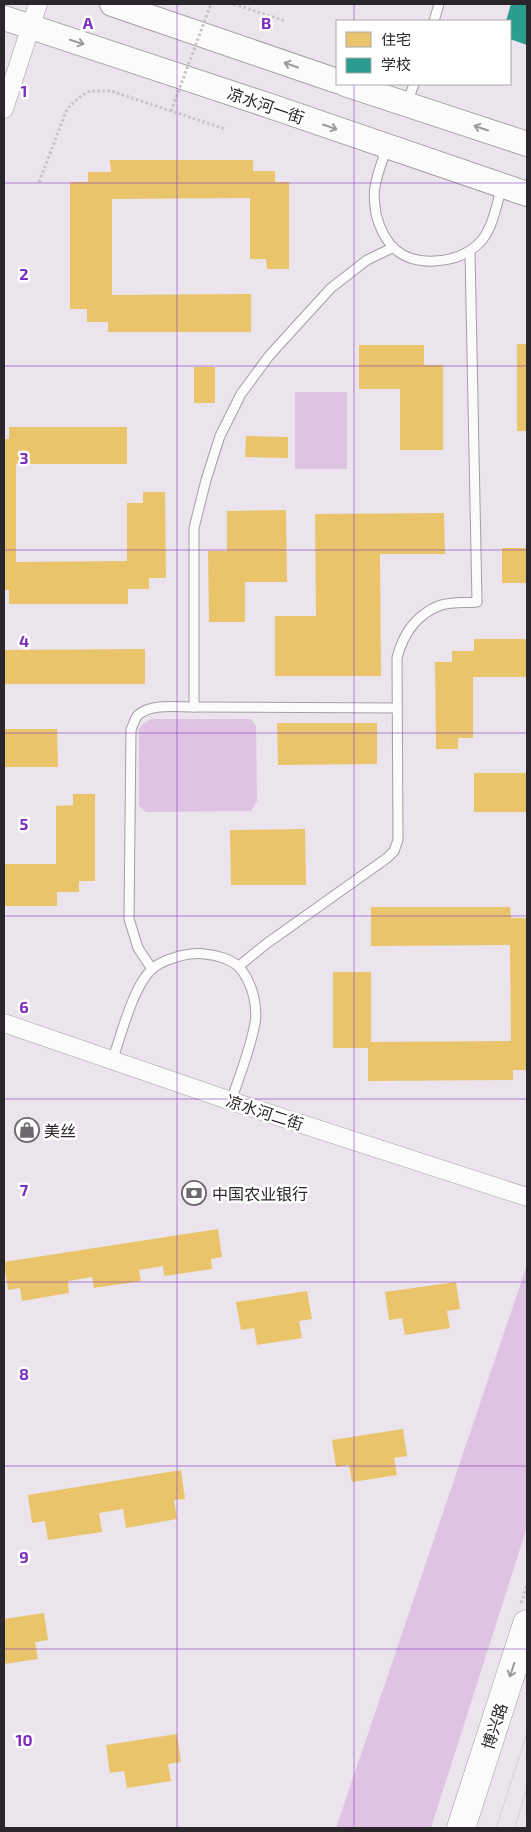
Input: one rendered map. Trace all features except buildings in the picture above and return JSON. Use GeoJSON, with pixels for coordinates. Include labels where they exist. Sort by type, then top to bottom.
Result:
{"type":"FeatureCollection","features":[{"type":"Feature","properties":{"kind":"main road"},"geometry":{"type":"LineString","coordinates":[[112,4],[336,81]]}},
{"type":"Feature","properties":{"kind":"main road","name":"凉水河一街"},"geometry":{"type":"LineString","coordinates":[[4,18],[527,194]]}},
{"type":"Feature","properties":{"kind":"main road"},"geometry":{"type":"LineString","coordinates":[[352,85],[410,93],[527,144]]}},
{"type":"Feature","properties":{"kind":"main road","name":"博兴路"},"geometry":{"type":"LineString","coordinates":[[461,1828],[527,1624]]}},
{"type":"Feature","properties":{"kind":"street"},"geometry":{"type":"LineString","coordinates":[[4,109],[38,4]]}},
{"type":"Feature","properties":{"kind":"street","name":"凉水河二街"},"geometry":{"type":"LineString","coordinates":[[4,1023],[231,1101],[527,1197]]}},
{"type":"Feature","properties":{"kind":"lane"},"geometry":{"type":"LineString","coordinates":[[434,20],[439,4]]}},
{"type":"Feature","properties":{"kind":"lane"},"geometry":{"type":"LineString","coordinates":[[387,146],[374,189],[375,208],[385,238],[392,248],[408,258],[426,262],[447,261],[470,252],[483,238],[502,186]]}},
{"type":"Feature","properties":{"kind":"lane"},"geometry":{"type":"LineString","coordinates":[[194,707],[194,528],[206,480],[220,436],[241,394],[269,356],[298,324],[331,288],[367,260],[392,248]]}},
{"type":"Feature","properties":{"kind":"lane"},"geometry":{"type":"LineString","coordinates":[[238,966],[394,851],[398,840],[397,658],[401,642],[410,628],[423,614],[442,605],[476,602],[470,252]]}},
{"type":"Feature","properties":{"kind":"lane"},"geometry":{"type":"LineString","coordinates":[[152,969],[138,948],[129,919],[130,730],[137,716],[146,710],[194,707],[397,708]]}},
{"type":"Feature","properties":{"kind":"lane"},"geometry":{"type":"LineString","coordinates":[[112,1061],[138,988],[152,969],[175,957],[196,953],[218,956],[238,966],[250,984],[255,1004],[255,1026],[231,1101]]}},
{"type":"Feature","properties":{"kind":"path"},"geometry":{"type":"LineString","coordinates":[[171,111],[211,4]]}},
{"type":"Feature","properties":{"kind":"path"},"geometry":{"type":"LineString","coordinates":[[234,4],[285,21]]}},
{"type":"Feature","properties":{"kind":"path"},"geometry":{"type":"LineString","coordinates":[[39,182],[67,109],[72,102],[90,91],[111,91],[225,129]]}},
{"type":"Feature","properties":{"kind":"shaded area"},"geometry":{"type":"Polygon","coordinates":[[[295,392],[347,392],[347,469],[295,469],[295,392]]]}},
{"type":"Feature","properties":{"kind":"shaded area"},"geometry":{"type":"Polygon","coordinates":[[[151,719],[251,719],[256,726],[257,801],[251,811],[146,812],[139,806],[139,729],[151,719]]]}},
{"type":"Feature","properties":{"kind":"shaded area"},"geometry":{"type":"Polygon","coordinates":[[[527,1265],[527,1527],[431,1828],[336,1828],[527,1265]]]}},
{"type":"Feature","properties":{"kind":"tram line"},"geometry":{"type":"LineString","coordinates":[[496,1828],[527,1733]]}},
{"type":"Feature","properties":{"kind":"tram line"},"geometry":{"type":"LineString","coordinates":[[515,1828],[527,1787]]}},
{"type":"Feature","properties":{"kind":"place","name":"美丝"},"geometry":{"type":"Point","coordinates":[27,1130]}},
{"type":"Feature","properties":{"kind":"place","name":"中国农业银行"},"geometry":{"type":"Point","coordinates":[194,1193]}}]}
